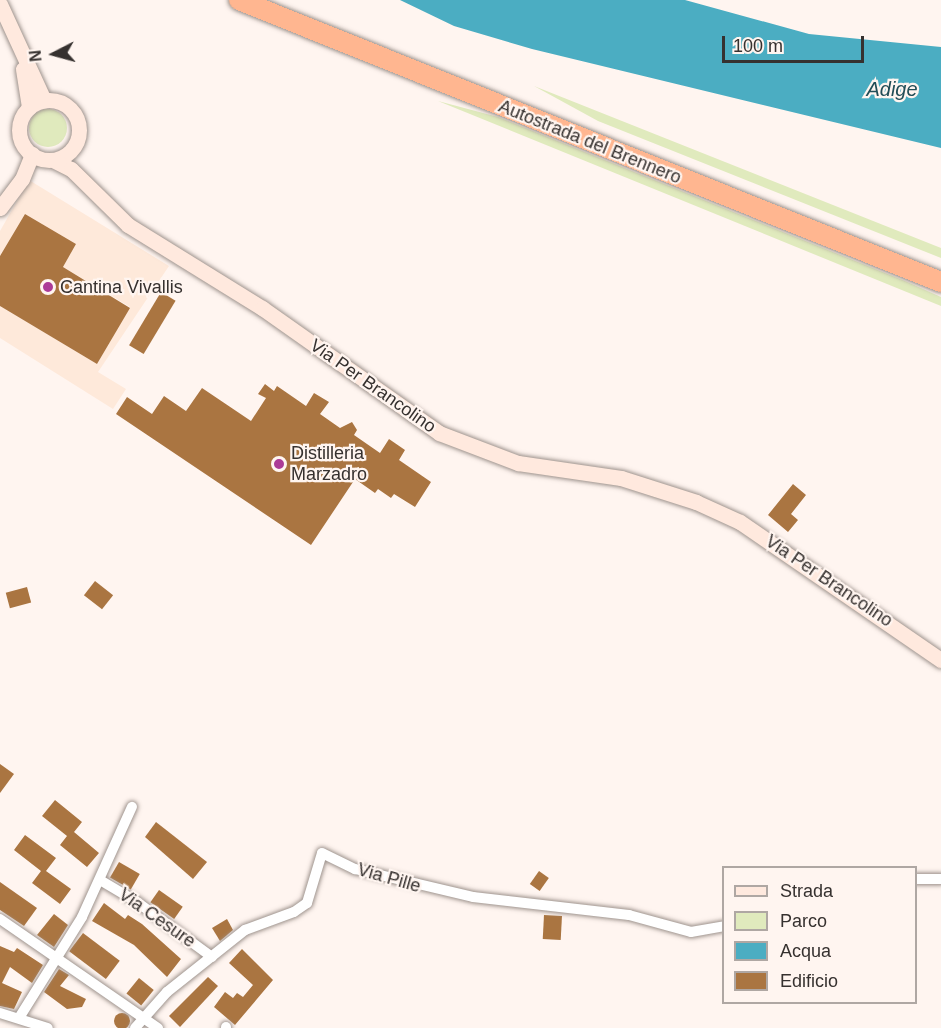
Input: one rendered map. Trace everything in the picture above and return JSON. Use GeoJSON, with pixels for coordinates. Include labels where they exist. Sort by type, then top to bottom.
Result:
{"type":"FeatureCollection","features":[{"type":"Feature","properties":{"kind":"highway","name":"Autostrada del Brennero"},"geometry":{"type":"LineString","coordinates":[[239,0],[941,282]]}},
{"type":"Feature","properties":{"kind":"highway","name":"Autostrada del Brennero"},"geometry":{"type":"LineString","coordinates":[[270,0],[941,268]]}},
{"type":"Feature","properties":{"kind":"main road"},"geometry":{"type":"LineString","coordinates":[[0,4],[44,100]]}},
{"type":"Feature","properties":{"kind":"main road"},"geometry":{"type":"LineString","coordinates":[[21,54],[29,108],[19,132],[32,154],[53,160],[71,169],[111,208]]}},
{"type":"Feature","properties":{"kind":"main road"},"geometry":{"type":"LineString","coordinates":[[29,108],[44,100],[63,103],[76,117],[78,136],[69,152],[53,160]]}},
{"type":"Feature","properties":{"kind":"main road"},"geometry":{"type":"LineString","coordinates":[[69,152],[111,208]]}},
{"type":"Feature","properties":{"kind":"main road"},"geometry":{"type":"LineString","coordinates":[[0,208],[22,179],[32,154]]}},
{"type":"Feature","properties":{"kind":"main road","name":"Via Per Brancolino"},"geometry":{"type":"LineString","coordinates":[[111,208],[128,225],[262,308],[439,433],[518,463],[621,478],[696,502],[740,522],[941,660]]}},
{"type":"Feature","properties":{"kind":"street","name":"Via Cesure"},"geometry":{"type":"LineString","coordinates":[[19,1018],[58,958],[100,880],[132,807]]}},
{"type":"Feature","properties":{"kind":"street","name":"Via Pille"},"geometry":{"type":"LineString","coordinates":[[135,1028],[167,992],[245,930],[294,912],[307,903],[322,853],[354,869],[446,892],[629,915],[691,932],[722,926]]}},
{"type":"Feature","properties":{"kind":"street"},"geometry":{"type":"LineString","coordinates":[[917,879],[941,879]]}},
{"type":"Feature","properties":{"kind":"street","name":"Via Cesure"},"geometry":{"type":"LineString","coordinates":[[100,880],[212,957]]}},
{"type":"Feature","properties":{"kind":"street"},"geometry":{"type":"LineString","coordinates":[[0,919],[158,1028]]}},
{"type":"Feature","properties":{"kind":"street"},"geometry":{"type":"LineString","coordinates":[[0,1013],[48,1028]]}},
{"type":"Feature","properties":{"kind":"shaded area"},"geometry":{"type":"Polygon","coordinates":[[[29,180],[169,266],[98,372],[126,389],[113,409],[0,338],[0,306],[97,364],[130,307],[63,267],[76,244],[25,214],[0,256],[0,231],[29,180]]]}},
{"type":"Feature","properties":{"kind":"green space"},"geometry":{"type":"Polygon","coordinates":[[[534,86],[941,248],[941,258],[598,121],[534,86]]]}},
{"type":"Feature","properties":{"kind":"green space"},"geometry":{"type":"Polygon","coordinates":[[[438,101],[498,117],[905,281],[941,297],[941,306],[438,101]]]}},
{"type":"Feature","properties":{"kind":"green space"},"geometry":{"type":"Polygon","coordinates":[[[48,109],[61,115],[67,128],[61,141],[48,147],[35,141],[29,128],[35,115],[48,109]]]}},
{"type":"Feature","properties":{"kind":"water","name":"Adige"},"geometry":{"type":"Polygon","coordinates":[[[400,0],[685,0],[809,34],[941,47],[941,148],[532,49],[454,26],[400,0]]]}},
{"type":"Feature","properties":{"kind":"building","name":"Cantina Vivallis"},"geometry":{"type":"Polygon","coordinates":[[[25,214],[76,244],[63,267],[130,308],[97,364],[0,306],[0,256],[25,214]]]}},
{"type":"Feature","properties":{"kind":"building"},"geometry":{"type":"Polygon","coordinates":[[[161,292],[176,301],[144,354],[129,345],[161,292]]]}},
{"type":"Feature","properties":{"kind":"building","name":"Distilleria Marzadro"},"geometry":{"type":"Polygon","coordinates":[[[265,384],[274,391],[277,386],[306,406],[314,393],[329,402],[320,414],[340,428],[352,422],[357,430],[354,435],[380,453],[389,439],[405,450],[399,460],[431,482],[415,507],[394,494],[391,498],[378,489],[375,493],[355,479],[311,545],[116,414],[127,397],[152,414],[164,396],[186,411],[202,388],[251,421],[266,398],[258,394],[265,384]]]}},
{"type":"Feature","properties":{"kind":"building"},"geometry":{"type":"Polygon","coordinates":[[[793,484],[806,495],[791,514],[798,520],[788,532],[768,515],[793,484]]]}},
{"type":"Feature","properties":{"kind":"building"},"geometry":{"type":"Polygon","coordinates":[[[95,581],[113,595],[102,609],[84,595],[95,581]]]}},
{"type":"Feature","properties":{"kind":"building"},"geometry":{"type":"Polygon","coordinates":[[[27,587],[31,602],[10,608],[6,593],[27,587]]]}},
{"type":"Feature","properties":{"kind":"building"},"geometry":{"type":"Polygon","coordinates":[[[0,764],[14,774],[0,793],[0,764]]]}},
{"type":"Feature","properties":{"kind":"building"},"geometry":{"type":"Polygon","coordinates":[[[55,800],[82,822],[74,832],[99,853],[87,867],[60,845],[67,836],[42,816],[55,800]]]}},
{"type":"Feature","properties":{"kind":"building"},"geometry":{"type":"Polygon","coordinates":[[[156,822],[207,862],[193,879],[145,837],[156,822]]]}},
{"type":"Feature","properties":{"kind":"building"},"geometry":{"type":"Polygon","coordinates":[[[25,835],[56,858],[46,871],[71,889],[60,904],[32,883],[41,871],[14,850],[25,835]]]}},
{"type":"Feature","properties":{"kind":"building"},"geometry":{"type":"Polygon","coordinates":[[[119,862],[140,874],[131,890],[110,878],[119,862]]]}},
{"type":"Feature","properties":{"kind":"building"},"geometry":{"type":"Polygon","coordinates":[[[539,871],[549,878],[540,891],[530,884],[539,871]]]}},
{"type":"Feature","properties":{"kind":"building"},"geometry":{"type":"Polygon","coordinates":[[[0,882],[37,908],[24,926],[0,910],[0,882]]]}},
{"type":"Feature","properties":{"kind":"building"},"geometry":{"type":"Polygon","coordinates":[[[159,890],[183,907],[174,919],[150,902],[159,890]]]}},
{"type":"Feature","properties":{"kind":"building"},"geometry":{"type":"Polygon","coordinates":[[[104,903],[125,919],[128,915],[142,924],[181,959],[167,977],[134,945],[92,921],[104,903]]]}},
{"type":"Feature","properties":{"kind":"building"},"geometry":{"type":"Polygon","coordinates":[[[54,914],[68,925],[54,947],[37,935],[54,914]]]}},
{"type":"Feature","properties":{"kind":"building"},"geometry":{"type":"Polygon","coordinates":[[[544,915],[562,916],[561,940],[543,939],[544,915]]]}},
{"type":"Feature","properties":{"kind":"building"},"geometry":{"type":"Polygon","coordinates":[[[227,919],[233,930],[220,941],[212,928],[227,919]]]}},
{"type":"Feature","properties":{"kind":"building"},"geometry":{"type":"Polygon","coordinates":[[[83,933],[120,961],[106,979],[69,951],[83,933]]]}},
{"type":"Feature","properties":{"kind":"building"},"geometry":{"type":"Polygon","coordinates":[[[0,946],[14,952],[17,948],[43,965],[32,983],[10,967],[2,983],[22,992],[14,1009],[0,1006],[0,946]]]}},
{"type":"Feature","properties":{"kind":"building"},"geometry":{"type":"Polygon","coordinates":[[[242,949],[273,980],[235,1025],[214,1007],[225,992],[233,998],[237,993],[243,997],[253,985],[229,963],[242,949]]]}},
{"type":"Feature","properties":{"kind":"building"},"geometry":{"type":"Polygon","coordinates":[[[59,969],[69,975],[60,986],[86,999],[82,1007],[67,1009],[44,992],[59,969]]]}},
{"type":"Feature","properties":{"kind":"building"},"geometry":{"type":"Polygon","coordinates":[[[208,977],[218,986],[180,1027],[169,1016],[208,977]]]}},
{"type":"Feature","properties":{"kind":"building"},"geometry":{"type":"Polygon","coordinates":[[[139,978],[154,990],[141,1006],[126,994],[139,978]]]}},
{"type":"Feature","properties":{"kind":"building"},"geometry":{"type":"Polygon","coordinates":[[[122,1013],[128,1015],[130,1021],[128,1027],[122,1029],[116,1027],[114,1021],[116,1015],[122,1013]]]}},
{"type":"Feature","properties":{"kind":"place","name":"Cantina Vivallis"},"geometry":{"type":"Point","coordinates":[48,287]}},
{"type":"Feature","properties":{"kind":"place","name":"Distilleria Marzadro"},"geometry":{"type":"Point","coordinates":[279,464]}}]}
